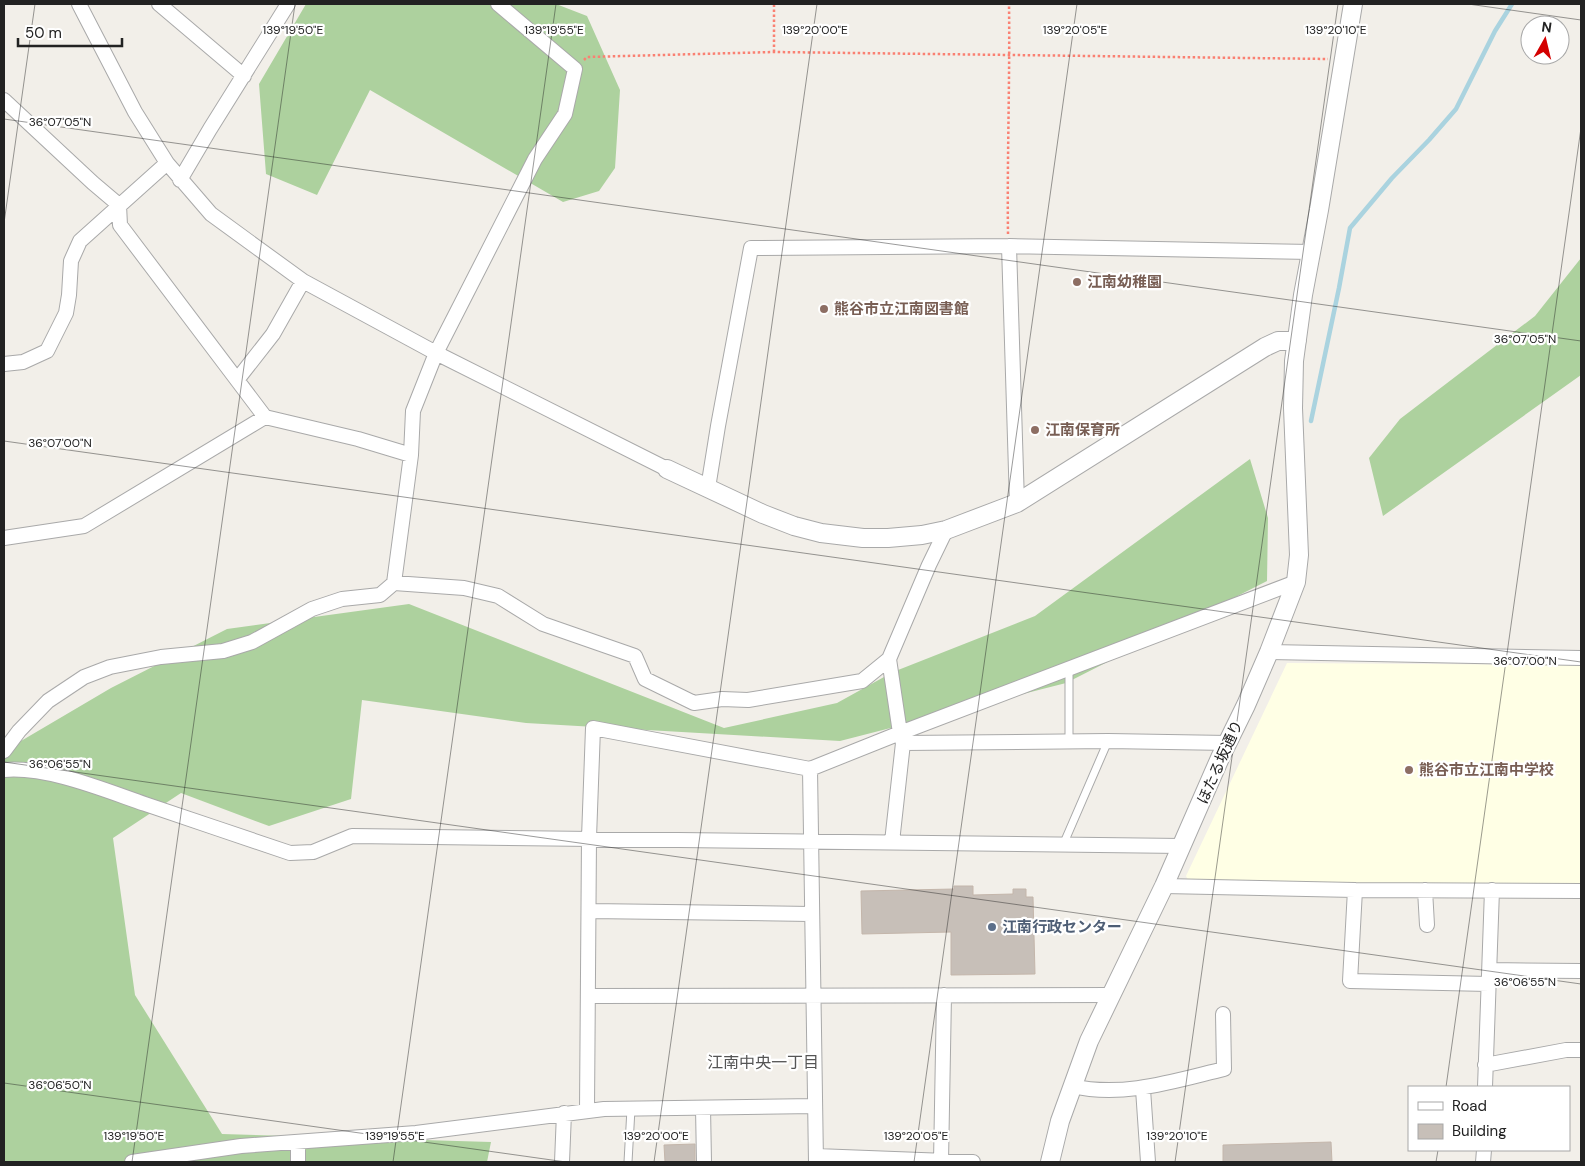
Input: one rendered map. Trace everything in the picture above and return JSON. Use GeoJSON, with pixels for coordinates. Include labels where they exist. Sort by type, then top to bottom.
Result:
{"type":"FeatureCollection","features":[{"type":"Feature","properties":{"kind":"street"},"geometry":{"type":"LineString","coordinates":[[79,4],[135,112],[167,163],[211,214],[304,281],[436,353],[667,469],[763,514],[794,526],[821,533],[863,538],[922,535],[946,530],[1017,503],[1266,347],[1278,341],[1297,341]]}},
{"type":"Feature","properties":{"kind":"street"},"geometry":{"type":"LineString","coordinates":[[159,4],[244,76]]}},
{"type":"Feature","properties":{"kind":"street"},"geometry":{"type":"LineString","coordinates":[[180,180],[288,4]]}},
{"type":"Feature","properties":{"kind":"street","name":"ほたる坂通り"},"geometry":{"type":"LineString","coordinates":[[1050,1162],[1060,1121],[1089,1041],[1164,886],[1269,652],[1296,582],[1299,555],[1293,408],[1294,361],[1353,4]]}},
{"type":"Feature","properties":{"kind":"street"},"geometry":{"type":"LineString","coordinates":[[4,751],[19,731],[48,701],[84,677],[110,667],[161,657],[223,651],[252,642],[312,609],[342,599],[380,595],[394,583],[411,455],[413,411],[436,353],[535,159],[565,114],[575,69],[500,5]]}},
{"type":"Feature","properties":{"kind":"street"},"geometry":{"type":"LineString","coordinates":[[4,100],[92,183],[119,205],[120,225],[265,417],[358,439],[411,455]]}},
{"type":"Feature","properties":{"kind":"street"},"geometry":{"type":"LineString","coordinates":[[4,364],[23,362],[47,352],[66,313],[70,295],[71,261],[80,241],[167,163]]}},
{"type":"Feature","properties":{"kind":"street"},"geometry":{"type":"LineString","coordinates":[[708,488],[751,248],[1009,246],[1311,252]]}},
{"type":"Feature","properties":{"kind":"street"},"geometry":{"type":"LineString","coordinates":[[1009,246],[1017,503]]}},
{"type":"Feature","properties":{"kind":"street"},"geometry":{"type":"LineString","coordinates":[[237,380],[273,334],[304,281]]}},
{"type":"Feature","properties":{"kind":"street"},"geometry":{"type":"LineString","coordinates":[[4,538],[84,526],[265,417]]}},
{"type":"Feature","properties":{"kind":"street"},"geometry":{"type":"LineString","coordinates":[[394,583],[464,588],[498,596],[543,624],[636,656],[646,679],[694,703],[722,698],[748,700],[862,681],[889,659],[946,530]]}},
{"type":"Feature","properties":{"kind":"street"},"geometry":{"type":"LineString","coordinates":[[587,1110],[589,838],[593,728],[810,769],[902,738],[1069,668],[1296,582]]}},
{"type":"Feature","properties":{"kind":"street"},"geometry":{"type":"LineString","coordinates":[[1269,652],[1581,658]]}},
{"type":"Feature","properties":{"kind":"street"},"geometry":{"type":"LineString","coordinates":[[889,659],[902,738],[892,842]]}},
{"type":"Feature","properties":{"kind":"street"},"geometry":{"type":"LineString","coordinates":[[902,738],[1228,743]]}},
{"type":"Feature","properties":{"kind":"street"},"geometry":{"type":"LineString","coordinates":[[4,770],[14,769],[57,775],[290,853],[313,852],[352,836],[1182,846]]}},
{"type":"Feature","properties":{"kind":"street"},"geometry":{"type":"LineString","coordinates":[[810,769],[816,1159],[973,1162]]}},
{"type":"Feature","properties":{"kind":"street"},"geometry":{"type":"LineString","coordinates":[[1164,886],[1581,892]]}},
{"type":"Feature","properties":{"kind":"street"},"geometry":{"type":"LineString","coordinates":[[1355,890],[1350,981],[1489,977],[1581,971]]}},
{"type":"Feature","properties":{"kind":"street"},"geometry":{"type":"LineString","coordinates":[[1425,890],[1426,926]]}},
{"type":"Feature","properties":{"kind":"street"},"geometry":{"type":"LineString","coordinates":[[1485,1086],[1492,890]]}},
{"type":"Feature","properties":{"kind":"street"},"geometry":{"type":"LineString","coordinates":[[589,911],[812,914]]}},
{"type":"Feature","properties":{"kind":"street"},"geometry":{"type":"LineString","coordinates":[[941,1162],[944,995]]}},
{"type":"Feature","properties":{"kind":"street"},"geometry":{"type":"LineString","coordinates":[[588,996],[1111,995]]}},
{"type":"Feature","properties":{"kind":"street"},"geometry":{"type":"LineString","coordinates":[[1072,1086],[1088,1090],[1143,1089],[1224,1069],[1223,1014]]}},
{"type":"Feature","properties":{"kind":"street"},"geometry":{"type":"LineString","coordinates":[[1485,1065],[1566,1050],[1581,1050]]}},
{"type":"Feature","properties":{"kind":"street"},"geometry":{"type":"LineString","coordinates":[[1143,1089],[1148,1162]]}},
{"type":"Feature","properties":{"kind":"street"},"geometry":{"type":"LineString","coordinates":[[132,1162],[241,1146],[416,1134],[587,1110],[815,1106]]}},
{"type":"Feature","properties":{"kind":"street"},"geometry":{"type":"LineString","coordinates":[[703,1108],[704,1162]]}},
{"type":"Feature","properties":{"kind":"street"},"geometry":{"type":"LineString","coordinates":[[562,1162],[564,1113]]}},
{"type":"Feature","properties":{"kind":"street"},"geometry":{"type":"LineString","coordinates":[[298,1142],[298,1162]]}},
{"type":"Feature","properties":{"kind":"lane"},"geometry":{"type":"LineString","coordinates":[[1069,668],[1069,741]]}},
{"type":"Feature","properties":{"kind":"lane"},"geometry":{"type":"LineString","coordinates":[[1063,845],[1108,741]]}},
{"type":"Feature","properties":{"kind":"lane"},"geometry":{"type":"LineString","coordinates":[[628,1162],[631,1109]]}},
{"type":"Feature","properties":{"kind":"path"},"geometry":{"type":"LineString","coordinates":[[774,4],[774,52]]}},
{"type":"Feature","properties":{"kind":"path"},"geometry":{"type":"LineString","coordinates":[[1009,4],[1007,156],[1009,246]]}},
{"type":"Feature","properties":{"kind":"path"},"geometry":{"type":"LineString","coordinates":[[575,69],[587,57],[774,52],[1344,59]]}},
{"type":"Feature","properties":{"kind":"shaded area","name":"熊谷市立江南中学校"},"geometry":{"type":"Polygon","coordinates":[[[1287,663],[1581,665],[1581,884],[1189,882],[1186,876],[1287,663]]]}},
{"type":"Feature","properties":{"kind":"green space"},"geometry":{"type":"Polygon","coordinates":[[[306,4],[556,4],[587,16],[620,90],[615,168],[599,191],[563,202],[370,90],[317,195],[266,174],[259,84],[306,4]]]}},
{"type":"Feature","properties":{"kind":"green space"},"geometry":{"type":"Polygon","coordinates":[[[1581,258],[1581,375],[1383,516],[1369,458],[1400,419],[1535,316],[1581,258]]]}},
{"type":"Feature","properties":{"kind":"green space"},"geometry":{"type":"Polygon","coordinates":[[[1250,459],[1268,518],[1267,581],[1066,683],[840,741],[526,723],[362,700],[351,799],[269,826],[181,793],[113,838],[135,995],[222,1134],[491,1142],[487,1162],[4,1162],[4,751],[111,688],[227,629],[409,604],[724,728],[837,703],[893,672],[1035,616],[1250,459]]]}},
{"type":"Feature","properties":{"kind":"building","name":"江南行政センター"},"geometry":{"type":"Polygon","coordinates":[[[954,886],[973,886],[973,895],[1013,894],[1013,889],[1026,889],[1026,897],[1033,897],[1035,974],[951,975],[951,932],[862,934],[861,891],[954,889],[954,886]]]}},
{"type":"Feature","properties":{"kind":"building"},"geometry":{"type":"Polygon","coordinates":[[[1331,1142],[1332,1162],[1223,1162],[1223,1145],[1331,1142]]]}},
{"type":"Feature","properties":{"kind":"building"},"geometry":{"type":"Polygon","coordinates":[[[695,1144],[695,1162],[665,1162],[664,1145],[695,1144]]]}},
{"type":"Feature","properties":{"kind":"waterway"},"geometry":{"type":"LineString","coordinates":[[1311,421],[1350,228],[1392,178],[1456,109],[1495,31],[1512,4]]}},
{"type":"Feature","properties":{"kind":"place","name":"江南幼稚園"},"geometry":{"type":"Point","coordinates":[1077,282]}},
{"type":"Feature","properties":{"kind":"place","name":"熊谷市立江南図書館"},"geometry":{"type":"Point","coordinates":[824,309]}},
{"type":"Feature","properties":{"kind":"place","name":"江南保育所"},"geometry":{"type":"Point","coordinates":[1035,430]}},
{"type":"Feature","properties":{"kind":"place","name":"熊谷市立江南中学校"},"geometry":{"type":"Point","coordinates":[1409,770]}},
{"type":"Feature","properties":{"kind":"place","name":"江南行政センター"},"geometry":{"type":"Point","coordinates":[992,927]}},
{"type":"Feature","properties":{"kind":"district","name":"江南中央一丁目"},"geometry":{"type":"Point","coordinates":[763,1062]}}]}
